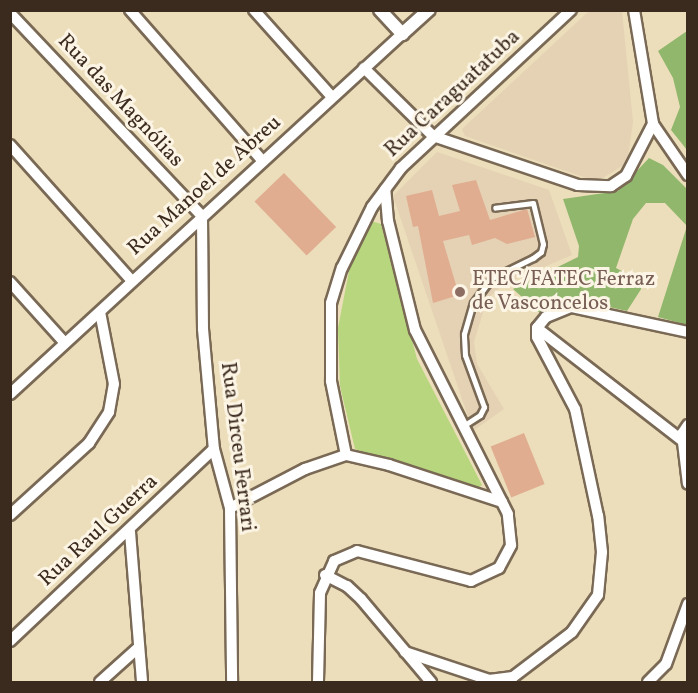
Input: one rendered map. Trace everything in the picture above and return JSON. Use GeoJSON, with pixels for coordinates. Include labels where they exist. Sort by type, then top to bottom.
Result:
{"type":"FeatureCollection","features":[{"type":"Feature","properties":{"kind":"street"},"geometry":{"type":"LineString","coordinates":[[130,10],[262,160]]}},
{"type":"Feature","properties":{"kind":"street"},"geometry":{"type":"LineString","coordinates":[[254,10],[332,96]]}},
{"type":"Feature","properties":{"kind":"street"},"geometry":{"type":"LineString","coordinates":[[380,10],[402,34]]}},
{"type":"Feature","properties":{"kind":"street","name":"Rua Manoel de Abreu"},"geometry":{"type":"LineString","coordinates":[[10,394],[64,342],[100,312],[131,280],[429,10]]}},
{"type":"Feature","properties":{"kind":"street","name":"Rua Caraguatatuba"},"geometry":{"type":"LineString","coordinates":[[346,456],[331,381],[331,303],[342,268],[372,207],[385,189],[433,136],[571,10]]}},
{"type":"Feature","properties":{"kind":"street"},"geometry":{"type":"LineString","coordinates":[[634,10],[653,124],[687,175]]}},
{"type":"Feature","properties":{"kind":"street","name":"Rua das Magnólias"},"geometry":{"type":"LineString","coordinates":[[10,13],[202,216]]}},
{"type":"Feature","properties":{"kind":"street"},"geometry":{"type":"LineString","coordinates":[[364,68],[433,136],[578,185],[596,188],[611,186],[626,176],[653,124]]}},
{"type":"Feature","properties":{"kind":"street"},"geometry":{"type":"LineString","coordinates":[[10,145],[131,280]]}},
{"type":"Feature","properties":{"kind":"street"},"geometry":{"type":"LineString","coordinates":[[312,682],[318,682],[320,593],[325,575],[334,561],[357,551],[457,580],[483,578],[499,568],[511,545],[512,528],[502,502],[462,427],[415,330],[388,221],[385,189]]}},
{"type":"Feature","properties":{"kind":"street"},"geometry":{"type":"LineString","coordinates":[[372,207],[388,221]]}},
{"type":"Feature","properties":{"kind":"street","name":"Rua Dirceu Ferrari"},"geometry":{"type":"LineString","coordinates":[[202,216],[205,243],[202,303],[214,448],[230,508],[232,682]]}},
{"type":"Feature","properties":{"kind":"street"},"geometry":{"type":"LineString","coordinates":[[10,282],[64,342]]}},
{"type":"Feature","properties":{"kind":"street"},"geometry":{"type":"LineString","coordinates":[[405,652],[489,680],[513,678],[572,632],[598,595],[602,552],[598,516],[575,409],[537,340],[537,328],[557,310],[571,308],[687,332]]}},
{"type":"Feature","properties":{"kind":"street"},"geometry":{"type":"LineString","coordinates":[[10,515],[89,443],[109,412],[114,384],[100,312]]}},
{"type":"Feature","properties":{"kind":"street"},"geometry":{"type":"LineString","coordinates":[[537,328],[686,443]]}},
{"type":"Feature","properties":{"kind":"street"},"geometry":{"type":"LineString","coordinates":[[687,424],[682,434],[686,443],[687,484]]}},
{"type":"Feature","properties":{"kind":"street","name":"Rua Raul Guerra"},"geometry":{"type":"LineString","coordinates":[[10,641],[130,532],[214,448]]}},
{"type":"Feature","properties":{"kind":"street"},"geometry":{"type":"LineString","coordinates":[[230,508],[305,469],[346,456],[389,465],[502,502]]}},
{"type":"Feature","properties":{"kind":"street"},"geometry":{"type":"LineString","coordinates":[[130,532],[142,682]]}},
{"type":"Feature","properties":{"kind":"street"},"geometry":{"type":"LineString","coordinates":[[325,575],[347,586],[361,599],[405,652],[421,678],[430,682]]}},
{"type":"Feature","properties":{"kind":"street"},"geometry":{"type":"LineString","coordinates":[[648,682],[666,664],[687,604]]}},
{"type":"Feature","properties":{"kind":"street"},"geometry":{"type":"LineString","coordinates":[[100,682],[139,647]]}},
{"type":"Feature","properties":{"kind":"lane"},"geometry":{"type":"LineString","coordinates":[[462,427],[480,415],[484,406],[465,355],[464,334],[473,303],[492,278],[533,258],[541,252],[543,244],[533,203],[495,208]]}},
{"type":"Feature","properties":{"kind":"shaded area"},"geometry":{"type":"Polygon","coordinates":[[[589,11],[622,11],[633,122],[628,156],[622,166],[603,178],[586,178],[465,136],[462,129],[589,11]]]}},
{"type":"Feature","properties":{"kind":"shaded area","name":"ETEC/FATEC Ferraz de Vasconcelos"},"geometry":{"type":"Polygon","coordinates":[[[437,152],[549,190],[572,255],[504,284],[487,299],[474,342],[477,364],[504,409],[473,431],[393,196],[437,152]]]}},
{"type":"Feature","properties":{"kind":"green space"},"geometry":{"type":"Polygon","coordinates":[[[687,31],[687,150],[671,130],[680,107],[673,78],[658,51],[687,31]]]}},
{"type":"Feature","properties":{"kind":"green space"},"geometry":{"type":"Polygon","coordinates":[[[649,158],[663,165],[687,189],[687,226],[665,203],[646,203],[633,219],[616,268],[645,283],[627,311],[582,301],[541,314],[513,289],[578,257],[579,246],[563,199],[618,191],[649,158]]]}},
{"type":"Feature","properties":{"kind":"green space"},"geometry":{"type":"Polygon","coordinates":[[[371,221],[381,224],[417,359],[482,485],[477,489],[355,449],[340,386],[338,328],[350,266],[371,221]]]}},
{"type":"Feature","properties":{"kind":"green space"},"geometry":{"type":"Polygon","coordinates":[[[687,226],[687,325],[658,317],[687,226]]]}},
{"type":"Feature","properties":{"kind":"building"},"geometry":{"type":"Polygon","coordinates":[[[284,173],[336,227],[307,255],[255,201],[284,173]]]}},
{"type":"Feature","properties":{"kind":"building"},"geometry":{"type":"Polygon","coordinates":[[[476,180],[490,220],[527,209],[535,237],[507,244],[495,238],[472,245],[469,235],[443,241],[459,295],[433,303],[418,226],[413,227],[406,196],[432,190],[439,216],[460,211],[452,185],[476,180]]]}},
{"type":"Feature","properties":{"kind":"building"},"geometry":{"type":"Polygon","coordinates":[[[524,433],[545,484],[511,497],[491,446],[524,433]]]}},
{"type":"Feature","properties":{"kind":"place","name":"ETEC/FATEC Ferraz de Vasconcelos"},"geometry":{"type":"Point","coordinates":[460,292]}}]}
